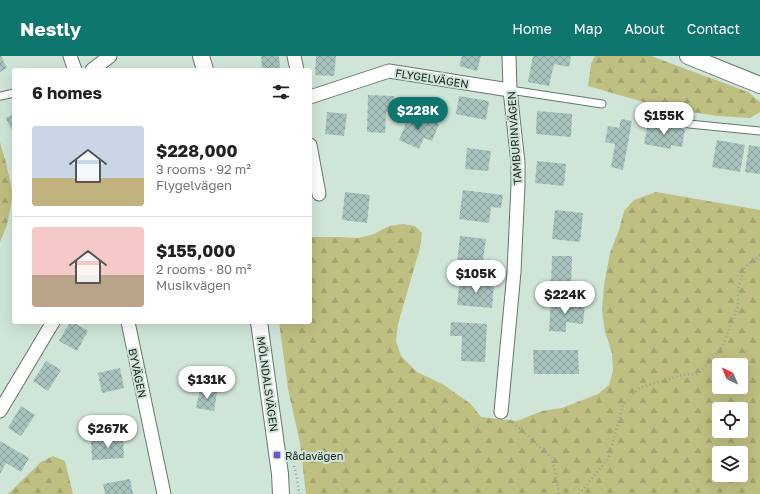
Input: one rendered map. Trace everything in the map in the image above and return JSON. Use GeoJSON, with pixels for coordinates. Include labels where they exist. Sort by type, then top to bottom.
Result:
{"type":"FeatureCollection","features":[{"type":"Feature","properties":{"kind":"street"},"geometry":{"type":"LineString","coordinates":[[70,56],[74,68]]}},
{"type":"Feature","properties":{"kind":"street"},"geometry":{"type":"LineString","coordinates":[[95,68],[110,56]]}},
{"type":"Feature","properties":{"kind":"street"},"geometry":{"type":"LineString","coordinates":[[201,56],[204,68]]}},
{"type":"Feature","properties":{"kind":"street"},"geometry":{"type":"LineString","coordinates":[[294,56],[296,68]]}},
{"type":"Feature","properties":{"kind":"street","name":"TAMBURINVÄGEN"},"geometry":{"type":"LineString","coordinates":[[502,412],[514,272],[518,185],[518,163],[510,90],[509,56]]}},
{"type":"Feature","properties":{"kind":"street"},"geometry":{"type":"LineString","coordinates":[[688,56],[760,85]]}},
{"type":"Feature","properties":{"kind":"street","name":"FLYGELVÄGEN"},"geometry":{"type":"LineString","coordinates":[[312,97],[389,71],[510,90]]}},
{"type":"Feature","properties":{"kind":"street"},"geometry":{"type":"LineString","coordinates":[[312,156],[319,194]]}},
{"type":"Feature","properties":{"kind":"street"},"geometry":{"type":"LineString","coordinates":[[0,411],[52,324]]}},
{"type":"Feature","properties":{"kind":"street","name":"BYVÄGEN"},"geometry":{"type":"LineString","coordinates":[[128,324],[164,494]]}},
{"type":"Feature","properties":{"kind":"street","name":"MÖLNDALSVÄGEN"},"geometry":{"type":"LineString","coordinates":[[259,324],[280,474],[281,494]]}},
{"type":"Feature","properties":{"kind":"lane"},"geometry":{"type":"LineString","coordinates":[[510,90],[602,104]]}},
{"type":"Feature","properties":{"kind":"lane"},"geometry":{"type":"LineString","coordinates":[[1,96],[12,93]]}},
{"type":"Feature","properties":{"kind":"lane"},"geometry":{"type":"LineString","coordinates":[[689,124],[760,131]]}},
{"type":"Feature","properties":{"kind":"path"},"geometry":{"type":"LineString","coordinates":[[579,494],[608,459],[623,405],[639,388],[682,375],[697,374],[707,365],[723,346],[738,306],[738,288],[745,267],[760,255]]}},
{"type":"Feature","properties":{"kind":"path"},"geometry":{"type":"LineString","coordinates":[[502,412],[552,458],[559,494]]}},
{"type":"Feature","properties":{"kind":"green space"},"geometry":{"type":"Polygon","coordinates":[[[595,56],[651,56],[748,92],[760,102],[760,112],[750,118],[718,116],[664,108],[588,86],[591,64],[595,56]]]}},
{"type":"Feature","properties":{"kind":"green space"},"geometry":{"type":"Polygon","coordinates":[[[0,142],[12,190],[12,199],[7,225],[0,242],[0,142]]]}},
{"type":"Feature","properties":{"kind":"green space"},"geometry":{"type":"Polygon","coordinates":[[[656,192],[760,210],[760,494],[306,494],[300,443],[288,389],[279,324],[312,324],[312,237],[359,238],[374,234],[389,226],[403,224],[415,226],[422,233],[420,248],[398,324],[396,341],[401,356],[417,372],[444,385],[471,404],[481,417],[517,421],[542,411],[562,408],[598,394],[609,385],[613,371],[612,353],[605,332],[602,310],[604,285],[610,253],[619,230],[624,211],[634,200],[656,192]]]}},
{"type":"Feature","properties":{"kind":"green space"},"geometry":{"type":"Polygon","coordinates":[[[53,456],[65,461],[73,494],[8,494],[41,462],[53,456]]]}},
{"type":"Feature","properties":{"kind":"building"},"geometry":{"type":"Polygon","coordinates":[[[0,56],[7,68],[0,72],[0,56]]]}},
{"type":"Feature","properties":{"kind":"building"},"geometry":{"type":"Polygon","coordinates":[[[261,56],[279,56],[280,68],[262,68],[261,56]]]}},
{"type":"Feature","properties":{"kind":"building"},"geometry":{"type":"Polygon","coordinates":[[[316,56],[336,56],[334,76],[315,75],[316,56]]]}},
{"type":"Feature","properties":{"kind":"building"},"geometry":{"type":"Polygon","coordinates":[[[462,56],[481,56],[477,71],[459,66],[462,56]]]}},
{"type":"Feature","properties":{"kind":"building"},"geometry":{"type":"Polygon","coordinates":[[[533,56],[571,56],[569,67],[554,64],[549,86],[528,82],[533,56]]]}},
{"type":"Feature","properties":{"kind":"building"},"geometry":{"type":"Polygon","coordinates":[[[368,95],[394,96],[393,113],[386,112],[385,133],[367,132],[368,95]]]}},
{"type":"Feature","properties":{"kind":"building"},"geometry":{"type":"Polygon","coordinates":[[[459,96],[489,101],[486,120],[456,114],[459,96]]]}},
{"type":"Feature","properties":{"kind":"building"},"geometry":{"type":"Polygon","coordinates":[[[537,111],[572,114],[571,137],[536,134],[537,111]]]}},
{"type":"Feature","properties":{"kind":"building"},"geometry":{"type":"Polygon","coordinates":[[[327,112],[347,114],[344,136],[325,134],[327,112]]]}},
{"type":"Feature","properties":{"kind":"building"},"geometry":{"type":"Polygon","coordinates":[[[410,113],[439,124],[432,141],[424,138],[419,149],[399,140],[410,113]]]}},
{"type":"Feature","properties":{"kind":"building"},"geometry":{"type":"Polygon","coordinates":[[[12,115],[12,132],[6,118],[12,115]]]}},
{"type":"Feature","properties":{"kind":"building"},"geometry":{"type":"Polygon","coordinates":[[[621,119],[632,121],[623,170],[611,167],[615,144],[605,142],[608,126],[619,128],[621,119]]]}},
{"type":"Feature","properties":{"kind":"building"},"geometry":{"type":"Polygon","coordinates":[[[648,123],[685,129],[682,147],[671,145],[671,149],[644,144],[648,123]]]}},
{"type":"Feature","properties":{"kind":"building"},"geometry":{"type":"Polygon","coordinates":[[[717,140],[745,145],[740,172],[712,167],[717,140]]]}},
{"type":"Feature","properties":{"kind":"building"},"geometry":{"type":"Polygon","coordinates":[[[749,145],[760,147],[760,174],[745,172],[749,145]]]}},
{"type":"Feature","properties":{"kind":"building"},"geometry":{"type":"Polygon","coordinates":[[[467,148],[491,151],[488,171],[465,169],[467,148]]]}},
{"type":"Feature","properties":{"kind":"building"},"geometry":{"type":"Polygon","coordinates":[[[537,161],[566,164],[564,186],[535,183],[537,161]]]}},
{"type":"Feature","properties":{"kind":"building"},"geometry":{"type":"Polygon","coordinates":[[[463,190],[503,195],[501,208],[491,207],[489,223],[459,219],[463,190]]]}},
{"type":"Feature","properties":{"kind":"building"},"geometry":{"type":"Polygon","coordinates":[[[345,192],[370,195],[367,223],[342,220],[345,192]]]}},
{"type":"Feature","properties":{"kind":"building"},"geometry":{"type":"Polygon","coordinates":[[[555,210],[583,213],[580,242],[552,239],[555,210]]]}},
{"type":"Feature","properties":{"kind":"building"},"geometry":{"type":"Polygon","coordinates":[[[460,236],[486,239],[482,266],[457,263],[460,236]]]}},
{"type":"Feature","properties":{"kind":"building"},"geometry":{"type":"Polygon","coordinates":[[[552,256],[572,256],[571,284],[551,284],[552,256]]]}},
{"type":"Feature","properties":{"kind":"building"},"geometry":{"type":"Polygon","coordinates":[[[460,279],[494,282],[492,308],[457,305],[460,279]]]}},
{"type":"Feature","properties":{"kind":"building"},"geometry":{"type":"Polygon","coordinates":[[[551,301],[585,304],[583,324],[566,322],[566,332],[549,331],[551,301]]]}},
{"type":"Feature","properties":{"kind":"building"},"geometry":{"type":"Polygon","coordinates":[[[451,322],[487,324],[485,362],[461,361],[462,336],[450,336],[451,322]]]}},
{"type":"Feature","properties":{"kind":"building"},"geometry":{"type":"Polygon","coordinates":[[[69,324],[76,324],[88,331],[77,351],[59,341],[69,324]]]}},
{"type":"Feature","properties":{"kind":"building"},"geometry":{"type":"Polygon","coordinates":[[[533,350],[578,350],[579,374],[534,374],[533,350]]]}},
{"type":"Feature","properties":{"kind":"building"},"geometry":{"type":"Polygon","coordinates":[[[46,361],[61,370],[48,391],[33,381],[46,361]]]}},
{"type":"Feature","properties":{"kind":"building"},"geometry":{"type":"Polygon","coordinates":[[[120,368],[124,388],[102,393],[98,373],[120,368]]]}},
{"type":"Feature","properties":{"kind":"building"},"geometry":{"type":"Polygon","coordinates":[[[200,389],[217,392],[214,411],[196,408],[200,389]]]}},
{"type":"Feature","properties":{"kind":"building"},"geometry":{"type":"Polygon","coordinates":[[[21,406],[35,415],[21,436],[8,428],[21,406]]]}},
{"type":"Feature","properties":{"kind":"building"},"geometry":{"type":"Polygon","coordinates":[[[123,438],[124,458],[92,460],[91,440],[123,438]]]}},
{"type":"Feature","properties":{"kind":"building"},"geometry":{"type":"Polygon","coordinates":[[[0,441],[29,458],[21,472],[6,463],[0,474],[0,441]]]}},
{"type":"Feature","properties":{"kind":"building"},"geometry":{"type":"Polygon","coordinates":[[[130,479],[133,494],[105,494],[103,484],[130,479]]]}},
{"type":"Feature","properties":{"kind":"place","name":"Rådavägen"},"geometry":{"type":"Point","coordinates":[277,455]}}]}
